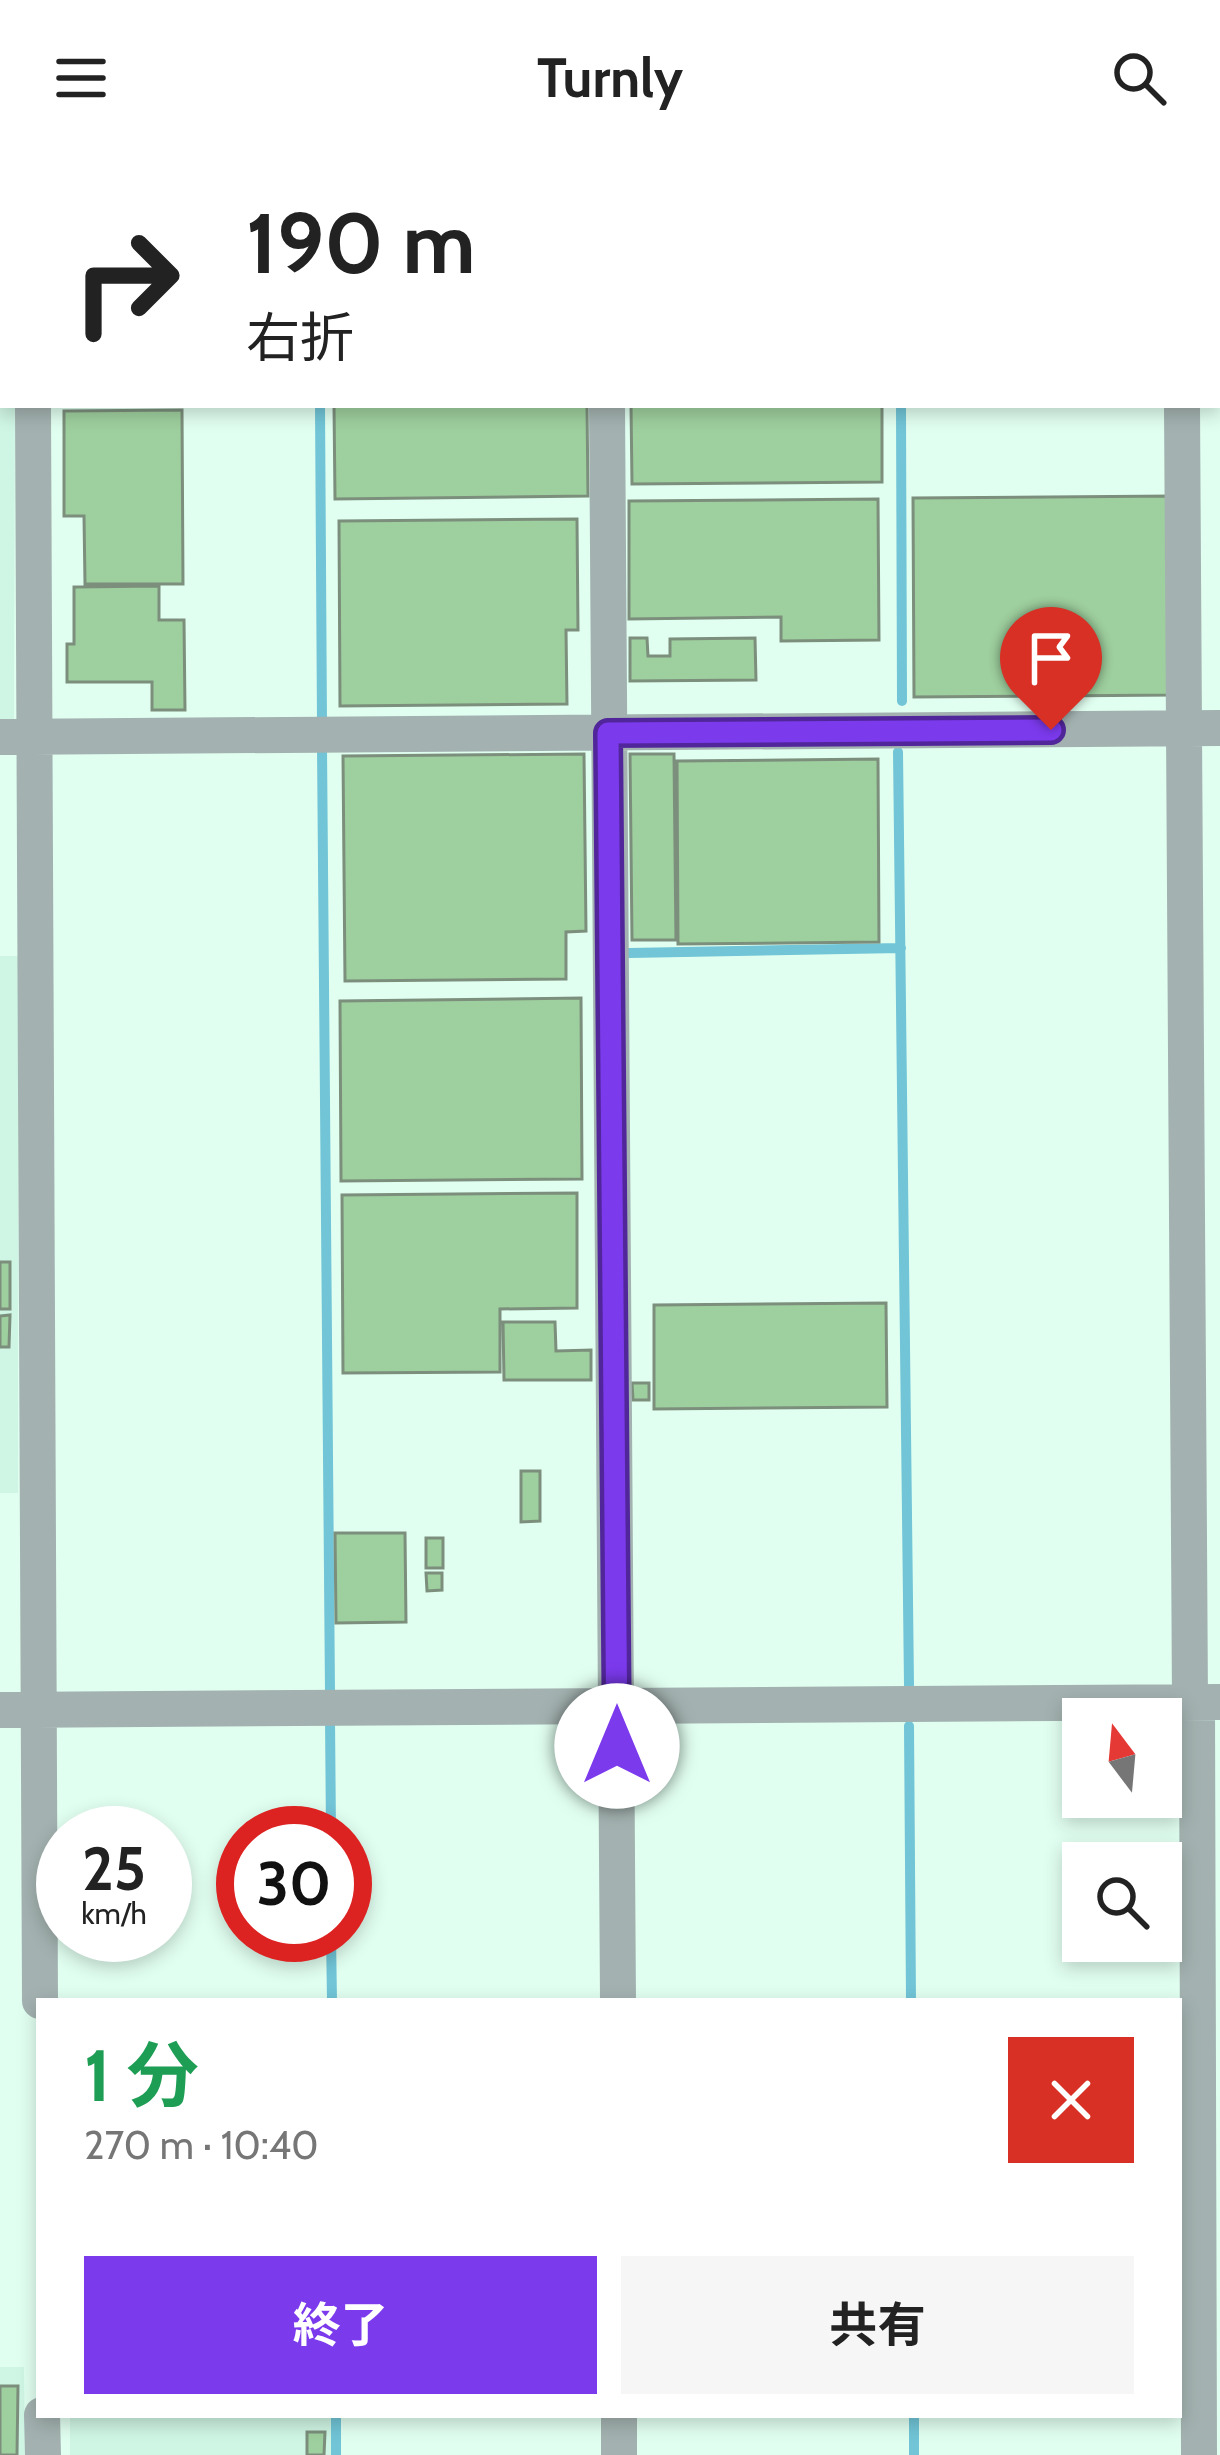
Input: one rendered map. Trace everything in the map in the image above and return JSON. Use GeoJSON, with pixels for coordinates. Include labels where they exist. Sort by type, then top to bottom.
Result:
{"type":"FeatureCollection","features":[{"type":"Feature","properties":{"kind":"street"},"geometry":{"type":"LineString","coordinates":[[33,408],[18,737],[39,1710],[40,1998]]}},
{"type":"Feature","properties":{"kind":"street"},"geometry":{"type":"LineString","coordinates":[[607,408],[617,1998]]}},
{"type":"Feature","properties":{"kind":"street"},"geometry":{"type":"LineString","coordinates":[[1182,408],[1202,728],[1199,2455]]}},
{"type":"Feature","properties":{"kind":"street"},"geometry":{"type":"LineString","coordinates":[[18,737],[1202,728]]}},
{"type":"Feature","properties":{"kind":"street"},"geometry":{"type":"LineString","coordinates":[[0,1710],[1202,1702]]}},
{"type":"Feature","properties":{"kind":"street"},"geometry":{"type":"LineString","coordinates":[[42,2418],[43,2455]]}},
{"type":"Feature","properties":{"kind":"street"},"geometry":{"type":"LineString","coordinates":[[619,2418],[619,2455]]}},
{"type":"Feature","properties":{"kind":"shaded area"},"geometry":{"type":"Polygon","coordinates":[[[0,408],[15,408],[14,723],[0,723],[0,408]]]}},
{"type":"Feature","properties":{"kind":"shaded area"},"geometry":{"type":"Polygon","coordinates":[[[0,956],[18,956],[18,1493],[0,1493],[0,956]]]}},
{"type":"Feature","properties":{"kind":"shaded area"},"geometry":{"type":"Polygon","coordinates":[[[0,2367],[24,2367],[25,2455],[0,2455],[0,2367]]]}},
{"type":"Feature","properties":{"kind":"shaded area"},"geometry":{"type":"Polygon","coordinates":[[[70,2418],[332,2418],[332,2455],[70,2455],[70,2418]]]}},
{"type":"Feature","properties":{"kind":"building"},"geometry":{"type":"Polygon","coordinates":[[[334,408],[587,408],[588,496],[335,499],[334,408]]]}},
{"type":"Feature","properties":{"kind":"building"},"geometry":{"type":"Polygon","coordinates":[[[631,408],[882,408],[882,482],[632,484],[631,408]]]}},
{"type":"Feature","properties":{"kind":"building"},"geometry":{"type":"Polygon","coordinates":[[[182,410],[183,584],[85,584],[84,516],[64,516],[64,411],[182,410]]]}},
{"type":"Feature","properties":{"kind":"building"},"geometry":{"type":"Polygon","coordinates":[[[1173,496],[1174,695],[914,697],[913,498],[1173,496]]]}},
{"type":"Feature","properties":{"kind":"building"},"geometry":{"type":"Polygon","coordinates":[[[878,499],[879,640],[781,641],[781,617],[629,619],[629,501],[878,499]]]}},
{"type":"Feature","properties":{"kind":"building"},"geometry":{"type":"Polygon","coordinates":[[[577,519],[578,630],[566,630],[567,704],[340,706],[339,521],[577,519]]]}},
{"type":"Feature","properties":{"kind":"building"},"geometry":{"type":"Polygon","coordinates":[[[159,586],[159,620],[184,620],[185,710],[152,710],[152,682],[67,682],[67,644],[74,644],[74,587],[159,586]]]}},
{"type":"Feature","properties":{"kind":"building"},"geometry":{"type":"Polygon","coordinates":[[[630,638],[647,638],[648,656],[670,656],[670,639],[755,638],[756,680],[630,681],[630,638]]]}},
{"type":"Feature","properties":{"kind":"building"},"geometry":{"type":"Polygon","coordinates":[[[584,754],[586,931],[566,932],[566,979],[345,981],[343,756],[584,754]]]}},
{"type":"Feature","properties":{"kind":"building"},"geometry":{"type":"Polygon","coordinates":[[[630,754],[674,754],[676,940],[632,940],[630,754]]]}},
{"type":"Feature","properties":{"kind":"building"},"geometry":{"type":"Polygon","coordinates":[[[878,759],[879,942],[678,944],[677,761],[878,759]]]}},
{"type":"Feature","properties":{"kind":"building"},"geometry":{"type":"Polygon","coordinates":[[[581,998],[582,1179],[341,1181],[340,1001],[581,998]]]}},
{"type":"Feature","properties":{"kind":"building"},"geometry":{"type":"Polygon","coordinates":[[[577,1193],[577,1308],[500,1309],[500,1372],[343,1373],[342,1195],[577,1193]]]}},
{"type":"Feature","properties":{"kind":"building"},"geometry":{"type":"Polygon","coordinates":[[[0,1262],[10,1262],[10,1309],[0,1309],[0,1262]]]}},
{"type":"Feature","properties":{"kind":"building"},"geometry":{"type":"Polygon","coordinates":[[[886,1303],[887,1407],[654,1409],[654,1305],[886,1303]]]}},
{"type":"Feature","properties":{"kind":"building"},"geometry":{"type":"Polygon","coordinates":[[[10,1315],[9,1347],[0,1347],[0,1316],[10,1315]]]}},
{"type":"Feature","properties":{"kind":"building"},"geometry":{"type":"Polygon","coordinates":[[[503,1322],[555,1322],[556,1351],[591,1350],[591,1380],[504,1380],[503,1322]]]}},
{"type":"Feature","properties":{"kind":"building"},"geometry":{"type":"Polygon","coordinates":[[[632,1383],[649,1383],[649,1400],[633,1400],[632,1383]]]}},
{"type":"Feature","properties":{"kind":"building"},"geometry":{"type":"Polygon","coordinates":[[[521,1471],[540,1471],[540,1521],[521,1522],[521,1471]]]}},
{"type":"Feature","properties":{"kind":"building"},"geometry":{"type":"Polygon","coordinates":[[[335,1533],[405,1533],[406,1622],[336,1623],[335,1533]]]}},
{"type":"Feature","properties":{"kind":"building"},"geometry":{"type":"Polygon","coordinates":[[[426,1538],[443,1538],[443,1568],[426,1568],[426,1538]]]}},
{"type":"Feature","properties":{"kind":"building"},"geometry":{"type":"Polygon","coordinates":[[[426,1573],[442,1573],[442,1590],[427,1591],[426,1573]]]}},
{"type":"Feature","properties":{"kind":"building"},"geometry":{"type":"Polygon","coordinates":[[[0,2386],[18,2386],[17,2455],[0,2455],[0,2386]]]}},
{"type":"Feature","properties":{"kind":"building"},"geometry":{"type":"Polygon","coordinates":[[[307,2432],[325,2432],[324,2455],[307,2455],[307,2432]]]}},
{"type":"Feature","properties":{"kind":"waterway"},"geometry":{"type":"LineString","coordinates":[[320,408],[322,723]]}},
{"type":"Feature","properties":{"kind":"waterway"},"geometry":{"type":"LineString","coordinates":[[901,408],[902,701]]}},
{"type":"Feature","properties":{"kind":"waterway"},"geometry":{"type":"LineString","coordinates":[[322,747],[330,1693]]}},
{"type":"Feature","properties":{"kind":"waterway"},"geometry":{"type":"LineString","coordinates":[[898,752],[909,1685]]}},
{"type":"Feature","properties":{"kind":"waterway"},"geometry":{"type":"LineString","coordinates":[[629,953],[901,948]]}},
{"type":"Feature","properties":{"kind":"waterway"},"geometry":{"type":"LineString","coordinates":[[330,1718],[331,1806]]}},
{"type":"Feature","properties":{"kind":"waterway"},"geometry":{"type":"LineString","coordinates":[[909,1726],[911,1998]]}},
{"type":"Feature","properties":{"kind":"waterway"},"geometry":{"type":"LineString","coordinates":[[331,1962],[332,1998]]}},
{"type":"Feature","properties":{"kind":"waterway"},"geometry":{"type":"LineString","coordinates":[[336,2418],[336,2455]]}},
{"type":"Feature","properties":{"kind":"waterway"},"geometry":{"type":"LineString","coordinates":[[914,2418],[914,2455]]}},
{"type":"Feature","properties":{"kind":"route"},"geometry":{"type":"LineString","coordinates":[[617,1746],[608,733],[1051,730]]}}]}
